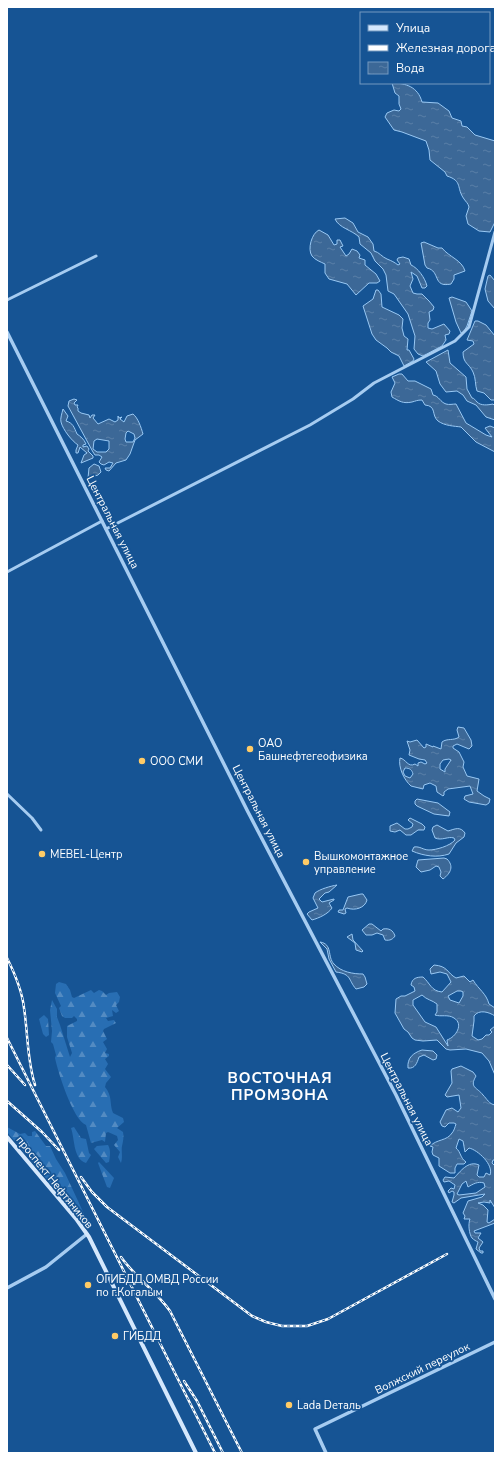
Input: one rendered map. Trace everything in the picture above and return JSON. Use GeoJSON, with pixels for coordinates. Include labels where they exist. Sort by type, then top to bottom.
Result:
{"type":"FeatureCollection","features":[{"type":"Feature","properties":{"kind":"main road","name":"проспект Нефтяников"},"geometry":{"type":"LineString","coordinates":[[7,1137],[87,1234],[101,1259],[196,1453]]}},
{"type":"Feature","properties":{"kind":"street"},"geometry":{"type":"LineString","coordinates":[[106,529],[310,425],[353,399],[374,383],[455,341],[469,327],[495,232]]}},
{"type":"Feature","properties":{"kind":"street"},"geometry":{"type":"LineString","coordinates":[[7,300],[96,256]]}},
{"type":"Feature","properties":{"kind":"street","name":"Центральная улица"},"geometry":{"type":"LineString","coordinates":[[7,332],[248,812],[396,1095],[495,1299]]}},
{"type":"Feature","properties":{"kind":"street"},"geometry":{"type":"LineString","coordinates":[[7,572],[102,521]]}},
{"type":"Feature","properties":{"kind":"street"},"geometry":{"type":"LineString","coordinates":[[7,794],[32,818],[41,830]]}},
{"type":"Feature","properties":{"kind":"street"},"geometry":{"type":"LineString","coordinates":[[7,1288],[46,1267],[87,1234]]}},
{"type":"Feature","properties":{"kind":"street","name":"Волжский переулок"},"geometry":{"type":"LineString","coordinates":[[326,1453],[315,1429],[495,1342]]}},
{"type":"Feature","properties":{"kind":"green space"},"geometry":{"type":"Polygon","coordinates":[[[59,982],[66,984],[72,997],[74,998],[91,990],[94,993],[99,990],[102,991],[106,995],[117,992],[120,997],[119,1002],[116,1005],[119,1011],[116,1013],[112,1010],[113,1016],[106,1018],[108,1021],[114,1020],[116,1023],[104,1029],[103,1031],[107,1039],[103,1042],[107,1049],[105,1053],[109,1054],[109,1056],[105,1059],[108,1064],[105,1069],[111,1077],[106,1083],[105,1087],[110,1097],[113,1113],[123,1118],[124,1122],[117,1128],[123,1132],[121,1163],[118,1157],[120,1152],[114,1145],[118,1140],[117,1136],[108,1132],[106,1133],[105,1142],[102,1140],[91,1143],[86,1125],[81,1121],[71,1105],[59,1074],[55,1058],[56,1055],[51,1042],[52,1031],[50,1010],[52,1000],[57,1009],[57,1017],[70,1057],[72,1053],[67,1037],[67,1026],[77,1021],[77,1019],[74,1016],[72,1018],[65,1018],[62,1016],[59,1008],[61,1006],[55,993],[56,984],[59,982]]]}},
{"type":"Feature","properties":{"kind":"green space"},"geometry":{"type":"Polygon","coordinates":[[[44,1015],[48,1019],[49,1035],[46,1037],[43,1034],[39,1019],[44,1015]]]}},
{"type":"Feature","properties":{"kind":"green space"},"geometry":{"type":"Polygon","coordinates":[[[7,1127],[20,1134],[25,1133],[28,1136],[32,1136],[32,1132],[35,1131],[46,1146],[50,1146],[65,1173],[85,1216],[82,1217],[78,1209],[67,1202],[38,1169],[32,1158],[24,1153],[7,1132],[7,1127]]]}},
{"type":"Feature","properties":{"kind":"green space"},"geometry":{"type":"Polygon","coordinates":[[[74,1127],[81,1138],[86,1139],[89,1153],[91,1155],[86,1163],[79,1157],[75,1148],[71,1128],[74,1127]]]}},
{"type":"Feature","properties":{"kind":"green space"},"geometry":{"type":"Polygon","coordinates":[[[108,1145],[110,1158],[109,1162],[106,1163],[94,1149],[97,1146],[108,1145]]]}},
{"type":"Feature","properties":{"kind":"green space"},"geometry":{"type":"Polygon","coordinates":[[[99,1162],[114,1178],[110,1188],[107,1187],[98,1163],[99,1162]]]}},
{"type":"Feature","properties":{"kind":"water"},"geometry":{"type":"Polygon","coordinates":[[[392,84],[407,85],[418,93],[422,102],[438,103],[449,111],[452,118],[461,121],[462,126],[467,127],[475,135],[495,141],[495,222],[490,232],[479,231],[468,224],[466,216],[469,207],[468,204],[455,180],[447,176],[445,172],[430,160],[426,141],[394,130],[385,117],[387,113],[394,110],[399,111],[401,109],[399,104],[399,96],[395,93],[392,84]]]}},
{"type":"Feature","properties":{"kind":"water"},"geometry":{"type":"Polygon","coordinates":[[[345,218],[353,223],[358,232],[368,237],[373,244],[374,251],[398,265],[400,264],[397,260],[398,258],[403,257],[409,259],[411,265],[421,274],[427,286],[422,288],[417,276],[411,272],[413,279],[410,286],[413,293],[422,294],[434,307],[433,310],[429,312],[430,320],[428,323],[428,328],[432,329],[444,324],[450,331],[449,334],[445,335],[446,340],[442,346],[423,356],[418,354],[414,349],[415,336],[408,314],[394,294],[388,291],[386,275],[383,269],[375,261],[371,253],[360,244],[359,237],[353,232],[339,225],[335,219],[345,218]]]}},
{"type":"Feature","properties":{"kind":"water"},"geometry":{"type":"Polygon","coordinates":[[[319,230],[328,235],[334,245],[337,244],[337,240],[340,240],[343,246],[340,247],[346,256],[352,249],[357,251],[360,255],[359,258],[365,260],[365,265],[376,274],[380,281],[377,283],[369,283],[356,295],[347,284],[329,279],[325,273],[325,264],[312,256],[310,249],[312,238],[319,230]]]}},
{"type":"Feature","properties":{"kind":"water"},"geometry":{"type":"Polygon","coordinates":[[[424,242],[438,248],[442,248],[461,264],[465,271],[454,275],[454,279],[451,284],[441,284],[434,272],[425,265],[421,243],[424,242]]]}},
{"type":"Feature","properties":{"kind":"water"},"geometry":{"type":"Polygon","coordinates":[[[490,275],[495,281],[495,309],[488,301],[485,289],[488,276],[490,275]]]}},
{"type":"Feature","properties":{"kind":"water"},"geometry":{"type":"Polygon","coordinates":[[[376,290],[378,290],[381,294],[382,307],[399,315],[403,319],[402,328],[404,336],[408,339],[407,350],[409,350],[414,359],[404,366],[399,356],[391,352],[376,340],[372,334],[363,306],[373,299],[376,290]]]}},
{"type":"Feature","properties":{"kind":"water"},"geometry":{"type":"Polygon","coordinates":[[[452,297],[466,302],[472,311],[463,333],[461,333],[456,322],[449,298],[452,297]]]}},
{"type":"Feature","properties":{"kind":"water"},"geometry":{"type":"Polygon","coordinates":[[[475,321],[486,325],[495,336],[495,400],[491,400],[484,393],[477,391],[474,374],[464,359],[463,352],[474,344],[473,341],[467,340],[475,321]]]}},
{"type":"Feature","properties":{"kind":"water"},"geometry":{"type":"Polygon","coordinates":[[[448,350],[450,363],[466,377],[467,389],[472,398],[480,404],[493,404],[495,406],[495,420],[486,417],[476,405],[467,401],[463,395],[457,391],[446,392],[440,384],[436,371],[426,362],[448,350]]]}},
{"type":"Feature","properties":{"kind":"water"},"geometry":{"type":"Polygon","coordinates":[[[402,374],[408,381],[415,381],[431,389],[433,395],[444,403],[456,404],[466,423],[486,435],[492,437],[485,428],[490,426],[495,428],[495,452],[476,442],[461,427],[447,425],[438,421],[433,409],[425,405],[422,400],[406,403],[392,397],[391,392],[395,383],[392,377],[402,374]]]}},
{"type":"Feature","properties":{"kind":"water"},"geometry":{"type":"Polygon","coordinates":[[[74,399],[77,400],[74,403],[75,405],[78,405],[78,411],[89,415],[90,418],[92,415],[95,415],[93,418],[98,424],[109,419],[115,422],[118,420],[118,416],[119,418],[122,417],[120,419],[124,422],[127,416],[133,414],[135,416],[143,434],[135,440],[126,460],[116,463],[109,471],[106,470],[105,468],[110,468],[113,463],[109,462],[104,465],[99,462],[102,457],[95,455],[93,452],[68,406],[69,401],[74,399]],[[128,431],[126,433],[126,442],[133,442],[135,438],[134,434],[128,431]],[[97,439],[94,441],[93,449],[97,452],[106,452],[109,449],[109,441],[97,439]]]}},
{"type":"Feature","properties":{"kind":"water"},"geometry":{"type":"Polygon","coordinates":[[[63,409],[68,416],[66,421],[72,424],[77,434],[86,444],[83,445],[83,447],[87,446],[89,449],[88,451],[93,458],[81,463],[84,455],[87,453],[80,447],[78,453],[76,453],[78,445],[68,435],[61,422],[63,409]]]}},
{"type":"Feature","properties":{"kind":"water"},"geometry":{"type":"Polygon","coordinates":[[[94,464],[99,466],[101,472],[98,475],[88,478],[89,468],[94,464]]]}},
{"type":"Feature","properties":{"kind":"water"},"geometry":{"type":"Polygon","coordinates":[[[458,727],[464,728],[471,740],[472,746],[469,749],[457,744],[453,746],[453,748],[459,752],[464,762],[463,767],[467,776],[479,779],[477,791],[490,799],[489,803],[486,805],[469,802],[464,799],[465,796],[473,794],[470,786],[448,789],[444,792],[443,796],[437,792],[436,786],[430,783],[424,785],[423,789],[411,786],[402,773],[400,758],[411,765],[415,764],[418,766],[418,763],[421,762],[425,764],[427,763],[425,760],[409,755],[410,750],[407,741],[410,742],[417,740],[424,748],[426,747],[426,744],[441,749],[442,742],[459,737],[457,730],[458,727]],[[443,760],[440,764],[440,769],[445,772],[445,769],[451,760],[443,760]],[[405,768],[403,772],[405,776],[410,778],[413,774],[412,771],[405,768]]]}},
{"type":"Feature","properties":{"kind":"water"},"geometry":{"type":"Polygon","coordinates":[[[417,799],[438,803],[450,812],[449,816],[434,814],[417,806],[415,801],[417,799]]]}},
{"type":"Feature","properties":{"kind":"water"},"geometry":{"type":"Polygon","coordinates":[[[410,818],[422,824],[425,827],[424,830],[418,830],[411,835],[406,835],[400,830],[395,832],[390,831],[390,826],[397,823],[405,829],[412,827],[413,824],[408,820],[410,818]]]}},
{"type":"Feature","properties":{"kind":"water"},"geometry":{"type":"Polygon","coordinates":[[[437,825],[448,831],[461,829],[465,833],[464,837],[456,843],[449,854],[430,856],[412,851],[414,847],[429,850],[439,848],[450,844],[455,840],[454,838],[435,838],[432,830],[433,827],[437,825]]]}},
{"type":"Feature","properties":{"kind":"water"},"geometry":{"type":"Polygon","coordinates":[[[444,858],[449,862],[451,869],[443,879],[440,876],[441,872],[439,867],[436,866],[430,870],[421,872],[416,867],[418,860],[444,858]]]}},
{"type":"Feature","properties":{"kind":"water"},"geometry":{"type":"Polygon","coordinates":[[[337,885],[319,899],[322,902],[334,899],[329,903],[332,908],[323,916],[312,920],[307,914],[318,908],[313,898],[315,893],[337,885]]]}},
{"type":"Feature","properties":{"kind":"water"},"geometry":{"type":"Polygon","coordinates":[[[363,894],[367,900],[362,907],[353,909],[347,908],[345,909],[346,913],[344,914],[338,912],[339,910],[343,910],[348,897],[363,894]]]}},
{"type":"Feature","properties":{"kind":"water"},"geometry":{"type":"Polygon","coordinates":[[[369,924],[372,924],[381,931],[383,929],[390,930],[395,936],[391,940],[385,940],[383,935],[377,933],[366,935],[362,930],[369,924]]]}},
{"type":"Feature","properties":{"kind":"water"},"geometry":{"type":"Polygon","coordinates":[[[352,934],[353,940],[363,951],[362,952],[356,950],[355,943],[347,937],[352,934]]]}},
{"type":"Feature","properties":{"kind":"water"},"geometry":{"type":"Polygon","coordinates":[[[320,942],[327,945],[332,961],[337,967],[347,972],[363,974],[367,984],[364,987],[356,989],[345,974],[336,972],[329,959],[327,949],[320,942]]]}},
{"type":"Feature","properties":{"kind":"water"},"geometry":{"type":"Polygon","coordinates":[[[434,965],[439,966],[445,968],[456,978],[464,976],[470,982],[473,980],[486,997],[489,1004],[495,1008],[495,1016],[487,1012],[479,1012],[474,1016],[472,1036],[478,1040],[482,1039],[492,1032],[490,1030],[495,1026],[495,1075],[489,1061],[482,1053],[466,1049],[446,1049],[437,1040],[415,1040],[404,1029],[395,1013],[396,999],[415,991],[414,987],[411,985],[414,979],[423,977],[435,990],[442,992],[451,982],[447,974],[440,972],[431,974],[430,969],[434,965]],[[457,991],[448,996],[450,1000],[459,1003],[463,996],[463,992],[457,991]],[[422,995],[413,1000],[413,1005],[425,1022],[436,1027],[448,1046],[447,1040],[458,1030],[459,1027],[457,1021],[449,1016],[435,1015],[437,1012],[437,1004],[422,995]]]}},
{"type":"Feature","properties":{"kind":"water"},"geometry":{"type":"Polygon","coordinates":[[[422,1050],[433,1051],[437,1055],[436,1059],[433,1060],[424,1055],[419,1057],[414,1067],[408,1068],[408,1061],[411,1056],[422,1050]]]}},
{"type":"Feature","properties":{"kind":"water"},"geometry":{"type":"Polygon","coordinates":[[[461,1066],[473,1072],[476,1076],[473,1083],[475,1087],[495,1105],[495,1160],[493,1160],[492,1163],[495,1166],[495,1208],[490,1200],[490,1203],[478,1203],[483,1205],[488,1210],[487,1222],[489,1223],[495,1219],[495,1223],[474,1231],[475,1233],[481,1233],[478,1238],[483,1242],[479,1248],[480,1251],[483,1251],[483,1253],[476,1249],[478,1242],[472,1238],[470,1234],[470,1219],[464,1219],[465,1216],[463,1213],[468,1201],[482,1197],[485,1194],[461,1198],[454,1203],[452,1202],[454,1192],[452,1191],[449,1193],[448,1191],[451,1188],[454,1189],[455,1185],[449,1181],[444,1182],[443,1180],[445,1177],[454,1178],[465,1167],[471,1164],[479,1165],[477,1175],[479,1177],[484,1177],[486,1173],[490,1175],[490,1167],[484,1158],[473,1149],[469,1148],[465,1152],[463,1141],[459,1139],[456,1148],[466,1162],[464,1164],[457,1164],[455,1173],[450,1173],[439,1166],[439,1158],[433,1155],[433,1147],[430,1146],[450,1136],[454,1130],[456,1124],[449,1123],[445,1127],[442,1126],[440,1122],[446,1110],[452,1108],[458,1112],[461,1108],[459,1095],[447,1097],[445,1095],[452,1083],[452,1069],[461,1066]],[[466,1181],[462,1184],[457,1194],[476,1193],[485,1187],[484,1183],[480,1182],[468,1187],[466,1181]]]}},
{"type":"Feature","properties":{"kind":"railway"},"geometry":{"type":"LineString","coordinates":[[7,958],[22,995],[30,1066],[35,1085]]}},
{"type":"Feature","properties":{"kind":"railway"},"geometry":{"type":"LineString","coordinates":[[7,1038],[215,1453]]}},
{"type":"Feature","properties":{"kind":"railway"},"geometry":{"type":"LineString","coordinates":[[7,1065],[25,1085]]}},
{"type":"Feature","properties":{"kind":"railway"},"geometry":{"type":"LineString","coordinates":[[7,1101],[42,1132],[59,1150]]}},
{"type":"Feature","properties":{"kind":"railway"},"geometry":{"type":"LineString","coordinates":[[81,1177],[92,1192],[107,1207],[252,1316],[266,1322],[282,1326],[307,1326],[328,1319],[447,1254]]}},
{"type":"Feature","properties":{"kind":"railway"},"geometry":{"type":"LineString","coordinates":[[121,1257],[170,1311],[242,1453]]}},
{"type":"Feature","properties":{"kind":"railway"},"geometry":{"type":"LineString","coordinates":[[184,1381],[197,1401],[223,1453]]}},
{"type":"Feature","properties":{"kind":"place","name":"ОАО Башнефтегеофизика"},"geometry":{"type":"Point","coordinates":[250,749]}},
{"type":"Feature","properties":{"kind":"place","name":"ООО СМИ"},"geometry":{"type":"Point","coordinates":[142,761]}},
{"type":"Feature","properties":{"kind":"place","name":"MEBEL-Центр"},"geometry":{"type":"Point","coordinates":[42,854]}},
{"type":"Feature","properties":{"kind":"place","name":"Вышкомонтажное управление"},"geometry":{"type":"Point","coordinates":[306,862]}},
{"type":"Feature","properties":{"kind":"place","name":"ОГИБДД ОМВД России по г.Когалым"},"geometry":{"type":"Point","coordinates":[88,1285]}},
{"type":"Feature","properties":{"kind":"place","name":"ГИБДД"},"geometry":{"type":"Point","coordinates":[115,1336]}},
{"type":"Feature","properties":{"kind":"place","name":"Lada Dеталь"},"geometry":{"type":"Point","coordinates":[289,1405]}},
{"type":"Feature","properties":{"kind":"district","name":"ВОСТОЧНАЯ ПРОМЗОНА"},"geometry":{"type":"Point","coordinates":[280,1086]}}]}
